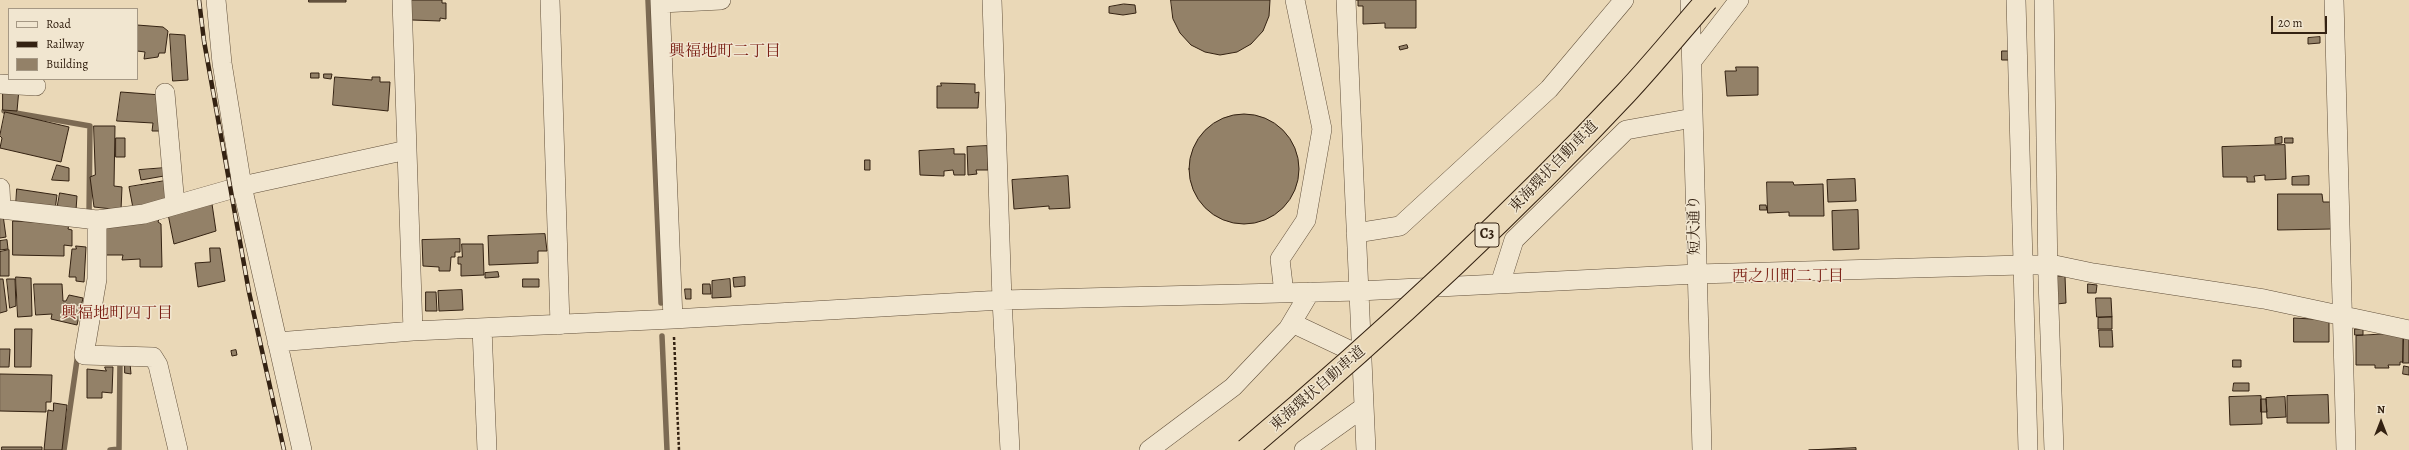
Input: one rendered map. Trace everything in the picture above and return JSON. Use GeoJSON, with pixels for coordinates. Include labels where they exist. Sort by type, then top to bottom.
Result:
{"type":"FeatureCollection","features":[{"type":"Feature","properties":{"kind":"highway","name":"東海環状自動車道"},"geometry":{"type":"LineString","coordinates":[[1246,450],[1348,365],[1486,236],[1626,93],[1707,0]]}},
{"type":"Feature","properties":{"kind":"street"},"geometry":{"type":"LineString","coordinates":[[216,0],[222,63],[242,186],[302,450]]}},
{"type":"Feature","properties":{"kind":"street"},"geometry":{"type":"LineString","coordinates":[[402,0],[414,331]]}},
{"type":"Feature","properties":{"kind":"street"},"geometry":{"type":"LineString","coordinates":[[550,0],[560,325]]}},
{"type":"Feature","properties":{"kind":"street"},"geometry":{"type":"LineString","coordinates":[[673,319],[660,2],[721,0]]}},
{"type":"Feature","properties":{"kind":"street"},"geometry":{"type":"LineString","coordinates":[[992,0],[1002,300],[1010,450]]}},
{"type":"Feature","properties":{"kind":"street"},"geometry":{"type":"LineString","coordinates":[[1284,293],[1280,259],[1306,220],[1322,129],[1295,0]]}},
{"type":"Feature","properties":{"kind":"street"},"geometry":{"type":"LineString","coordinates":[[1346,0],[1366,450]]}},
{"type":"Feature","properties":{"kind":"street"},"geometry":{"type":"LineString","coordinates":[[1356,233],[1400,226],[1549,89],[1624,0]]}},
{"type":"Feature","properties":{"kind":"street","name":"短大通り"},"geometry":{"type":"LineString","coordinates":[[1690,0],[1702,450]]}},
{"type":"Feature","properties":{"kind":"street"},"geometry":{"type":"LineString","coordinates":[[1692,60],[1739,0]]}},
{"type":"Feature","properties":{"kind":"street"},"geometry":{"type":"LineString","coordinates":[[2016,0],[2036,265],[2054,450]]}},
{"type":"Feature","properties":{"kind":"street"},"geometry":{"type":"LineString","coordinates":[[2028,450],[2036,265],[2044,0]]}},
{"type":"Feature","properties":{"kind":"street"},"geometry":{"type":"LineString","coordinates":[[2334,0],[2346,450]]}},
{"type":"Feature","properties":{"kind":"street"},"geometry":{"type":"LineString","coordinates":[[0,84],[36,86]]}},
{"type":"Feature","properties":{"kind":"street"},"geometry":{"type":"LineString","coordinates":[[165,93],[175,205]]}},
{"type":"Feature","properties":{"kind":"street"},"geometry":{"type":"LineString","coordinates":[[1500,284],[1514,240],[1626,130],[1693,118]]}},
{"type":"Feature","properties":{"kind":"street"},"geometry":{"type":"LineString","coordinates":[[0,188],[0,209],[97,220],[144,214],[242,186],[407,150]]}},
{"type":"Feature","properties":{"kind":"street"},"geometry":{"type":"LineString","coordinates":[[97,220],[97,279],[84,355],[153,357],[158,365],[178,450]]}},
{"type":"Feature","properties":{"kind":"street"},"geometry":{"type":"LineString","coordinates":[[278,342],[414,331],[560,325],[1002,300],[1359,291],[1697,274],[2036,265],[2264,299],[2342,314],[2409,330]]}},
{"type":"Feature","properties":{"kind":"street"},"geometry":{"type":"LineString","coordinates":[[1149,450],[1233,387],[1292,323],[1310,292]]}},
{"type":"Feature","properties":{"kind":"street"},"geometry":{"type":"LineString","coordinates":[[1292,323],[1362,356]]}},
{"type":"Feature","properties":{"kind":"street"},"geometry":{"type":"LineString","coordinates":[[482,328],[487,450]]}},
{"type":"Feature","properties":{"kind":"street"},"geometry":{"type":"LineString","coordinates":[[1304,450],[1364,407]]}},
{"type":"Feature","properties":{"kind":"path"},"geometry":{"type":"LineString","coordinates":[[673,319],[678,450]]}},
{"type":"Feature","properties":{"kind":"building"},"geometry":{"type":"Polygon","coordinates":[[[309,0],[346,0],[346,2],[309,2],[309,0]]]}},
{"type":"Feature","properties":{"kind":"building"},"geometry":{"type":"Polygon","coordinates":[[[411,0],[442,0],[442,3],[446,3],[446,19],[440,18],[440,21],[412,20],[411,0]]]}},
{"type":"Feature","properties":{"kind":"building"},"geometry":{"type":"Polygon","coordinates":[[[1171,0],[1270,0],[1269,16],[1263,31],[1251,44],[1237,52],[1220,55],[1205,52],[1191,45],[1180,33],[1173,19],[1171,0]]]}},
{"type":"Feature","properties":{"kind":"building"},"geometry":{"type":"Polygon","coordinates":[[[1358,0],[1416,0],[1416,28],[1385,28],[1385,23],[1363,24],[1363,6],[1358,6],[1358,0]]]}},
{"type":"Feature","properties":{"kind":"building"},"geometry":{"type":"Polygon","coordinates":[[[1124,4],[1135,5],[1136,13],[1123,15],[1109,13],[1109,7],[1124,4]]]}},
{"type":"Feature","properties":{"kind":"building"},"geometry":{"type":"Polygon","coordinates":[[[138,25],[163,27],[168,31],[165,53],[159,53],[158,57],[144,59],[145,52],[138,51],[138,25]]]}},
{"type":"Feature","properties":{"kind":"building"},"geometry":{"type":"Polygon","coordinates":[[[170,34],[185,35],[188,80],[173,81],[170,34]]]}},
{"type":"Feature","properties":{"kind":"building"},"geometry":{"type":"Polygon","coordinates":[[[2320,37],[2320,43],[2308,44],[2308,38],[2320,37]]]}},
{"type":"Feature","properties":{"kind":"building"},"geometry":{"type":"Polygon","coordinates":[[[1407,45],[1408,48],[1400,50],[1399,47],[1407,45]]]}},
{"type":"Feature","properties":{"kind":"building"},"geometry":{"type":"Polygon","coordinates":[[[2002,51],[2009,51],[2010,60],[2002,60],[2002,51]]]}},
{"type":"Feature","properties":{"kind":"building"},"geometry":{"type":"Polygon","coordinates":[[[1736,67],[1758,67],[1758,95],[1727,96],[1725,71],[1736,71],[1736,67]]]}},
{"type":"Feature","properties":{"kind":"building"},"geometry":{"type":"Polygon","coordinates":[[[311,73],[319,73],[319,78],[311,78],[311,73]]]}},
{"type":"Feature","properties":{"kind":"building"},"geometry":{"type":"Polygon","coordinates":[[[324,74],[332,74],[331,79],[324,78],[324,74]]]}},
{"type":"Feature","properties":{"kind":"building"},"geometry":{"type":"Polygon","coordinates":[[[335,77],[372,80],[372,77],[380,77],[380,82],[390,82],[388,111],[333,105],[335,77]]]}},
{"type":"Feature","properties":{"kind":"building"},"geometry":{"type":"Polygon","coordinates":[[[941,83],[975,84],[975,93],[979,92],[978,108],[937,108],[937,86],[941,86],[941,83]]]}},
{"type":"Feature","properties":{"kind":"building"},"geometry":{"type":"Polygon","coordinates":[[[3,89],[19,89],[17,111],[3,110],[3,89]]]}},
{"type":"Feature","properties":{"kind":"building"},"geometry":{"type":"Polygon","coordinates":[[[121,92],[161,95],[160,131],[152,131],[153,123],[117,121],[121,92]]]}},
{"type":"Feature","properties":{"kind":"building"},"geometry":{"type":"Polygon","coordinates":[[[5,112],[69,127],[61,162],[0,148],[2,138],[0,136],[5,112]]]}},
{"type":"Feature","properties":{"kind":"building"},"geometry":{"type":"Polygon","coordinates":[[[1244,114],[1265,118],[1275,123],[1283,130],[1290,138],[1295,148],[1299,169],[1295,190],[1290,200],[1283,208],[1275,215],[1265,220],[1244,224],[1223,220],[1213,215],[1205,208],[1198,200],[1193,190],[1189,169],[1193,148],[1198,138],[1205,130],[1213,123],[1223,118],[1244,114]]]}},
{"type":"Feature","properties":{"kind":"building"},"geometry":{"type":"Polygon","coordinates":[[[94,126],[115,126],[114,186],[122,187],[121,210],[94,207],[90,177],[95,175],[94,126]]]}},
{"type":"Feature","properties":{"kind":"building"},"geometry":{"type":"Polygon","coordinates":[[[2282,137],[2282,143],[2275,144],[2275,138],[2282,137]]]}},
{"type":"Feature","properties":{"kind":"building"},"geometry":{"type":"Polygon","coordinates":[[[116,138],[125,138],[125,157],[116,157],[116,138]]]}},
{"type":"Feature","properties":{"kind":"building"},"geometry":{"type":"Polygon","coordinates":[[[2285,138],[2293,138],[2293,143],[2285,143],[2285,138]]]}},
{"type":"Feature","properties":{"kind":"building"},"geometry":{"type":"Polygon","coordinates":[[[2285,145],[2286,179],[2265,180],[2265,175],[2254,176],[2255,182],[2247,182],[2247,177],[2223,177],[2222,147],[2285,145]]]}},
{"type":"Feature","properties":{"kind":"building"},"geometry":{"type":"Polygon","coordinates":[[[987,146],[988,170],[976,170],[977,174],[968,175],[967,147],[987,146]]]}},
{"type":"Feature","properties":{"kind":"building"},"geometry":{"type":"Polygon","coordinates":[[[954,149],[954,154],[965,154],[965,175],[954,175],[953,170],[944,171],[944,176],[920,175],[919,151],[954,149]]]}},
{"type":"Feature","properties":{"kind":"building"},"geometry":{"type":"Polygon","coordinates":[[[865,160],[870,160],[870,170],[865,170],[865,160]]]}},
{"type":"Feature","properties":{"kind":"building"},"geometry":{"type":"Polygon","coordinates":[[[57,165],[69,168],[69,181],[52,180],[57,165]]]}},
{"type":"Feature","properties":{"kind":"building"},"geometry":{"type":"Polygon","coordinates":[[[165,168],[164,176],[141,180],[139,170],[165,168]]]}},
{"type":"Feature","properties":{"kind":"building"},"geometry":{"type":"Polygon","coordinates":[[[1068,176],[1070,208],[1049,209],[1049,206],[1014,209],[1012,180],[1068,176]]]}},
{"type":"Feature","properties":{"kind":"building"},"geometry":{"type":"Polygon","coordinates":[[[2309,176],[2309,185],[2292,185],[2292,177],[2309,176]]]}},
{"type":"Feature","properties":{"kind":"building"},"geometry":{"type":"Polygon","coordinates":[[[1855,179],[1856,201],[1828,202],[1827,180],[1855,179]]]}},
{"type":"Feature","properties":{"kind":"building"},"geometry":{"type":"Polygon","coordinates":[[[165,181],[166,201],[133,208],[129,187],[165,181]]]}},
{"type":"Feature","properties":{"kind":"building"},"geometry":{"type":"Polygon","coordinates":[[[1767,182],[1793,182],[1794,185],[1823,184],[1824,216],[1789,216],[1789,212],[1768,213],[1767,182]]]}},
{"type":"Feature","properties":{"kind":"building"},"geometry":{"type":"Polygon","coordinates":[[[17,189],[57,195],[55,210],[16,206],[17,189]]]}},
{"type":"Feature","properties":{"kind":"building"},"geometry":{"type":"Polygon","coordinates":[[[60,193],[77,196],[76,210],[57,210],[60,193]]]}},
{"type":"Feature","properties":{"kind":"building"},"geometry":{"type":"Polygon","coordinates":[[[2278,194],[2322,194],[2323,202],[2332,202],[2332,229],[2278,230],[2278,194]]]}},
{"type":"Feature","properties":{"kind":"building"},"geometry":{"type":"Polygon","coordinates":[[[212,204],[216,231],[174,244],[168,214],[212,204]]]}},
{"type":"Feature","properties":{"kind":"building"},"geometry":{"type":"Polygon","coordinates":[[[1760,205],[1766,205],[1767,210],[1760,210],[1760,205]]]}},
{"type":"Feature","properties":{"kind":"building"},"geometry":{"type":"Polygon","coordinates":[[[1858,210],[1859,249],[1833,250],[1832,211],[1858,210]]]}},
{"type":"Feature","properties":{"kind":"building"},"geometry":{"type":"Polygon","coordinates":[[[0,215],[3,215],[6,237],[0,238],[0,215]]]}},
{"type":"Feature","properties":{"kind":"building"},"geometry":{"type":"Polygon","coordinates":[[[159,219],[158,222],[161,224],[162,267],[140,267],[140,259],[122,260],[123,255],[102,255],[102,226],[159,219]]]}},
{"type":"Feature","properties":{"kind":"building"},"geometry":{"type":"Polygon","coordinates":[[[13,221],[69,224],[68,229],[72,230],[72,246],[64,245],[64,256],[13,255],[13,221]]]}},
{"type":"Feature","properties":{"kind":"building"},"geometry":{"type":"Polygon","coordinates":[[[545,234],[547,251],[538,251],[538,263],[489,265],[488,236],[545,234]]]}},
{"type":"Feature","properties":{"kind":"building"},"geometry":{"type":"Polygon","coordinates":[[[460,239],[460,252],[455,252],[455,257],[451,257],[450,271],[439,271],[439,267],[423,266],[422,240],[460,239]]]}},
{"type":"Feature","properties":{"kind":"building"},"geometry":{"type":"Polygon","coordinates":[[[7,240],[8,249],[0,250],[0,241],[7,240]]]}},
{"type":"Feature","properties":{"kind":"building"},"geometry":{"type":"Polygon","coordinates":[[[462,244],[483,244],[484,275],[461,276],[461,264],[458,264],[458,257],[462,257],[462,244]]]}},
{"type":"Feature","properties":{"kind":"building"},"geometry":{"type":"Polygon","coordinates":[[[76,246],[86,247],[84,282],[76,281],[76,277],[69,277],[72,249],[76,249],[76,246]]]}},
{"type":"Feature","properties":{"kind":"building"},"geometry":{"type":"Polygon","coordinates":[[[210,248],[220,248],[225,281],[198,287],[195,263],[210,262],[210,248]]]}},
{"type":"Feature","properties":{"kind":"building"},"geometry":{"type":"Polygon","coordinates":[[[9,250],[9,276],[0,276],[0,252],[9,250]]]}},
{"type":"Feature","properties":{"kind":"building"},"geometry":{"type":"Polygon","coordinates":[[[498,272],[499,277],[485,278],[485,273],[498,272]]]}},
{"type":"Feature","properties":{"kind":"building"},"geometry":{"type":"Polygon","coordinates":[[[2057,276],[2065,276],[2066,303],[2057,304],[2057,276]]]}},
{"type":"Feature","properties":{"kind":"building"},"geometry":{"type":"Polygon","coordinates":[[[16,277],[31,278],[32,316],[18,317],[16,277]]]}},
{"type":"Feature","properties":{"kind":"building"},"geometry":{"type":"Polygon","coordinates":[[[745,277],[745,286],[734,287],[733,278],[745,277]]]}},
{"type":"Feature","properties":{"kind":"building"},"geometry":{"type":"Polygon","coordinates":[[[0,279],[3,279],[7,311],[0,313],[0,279]]]}},
{"type":"Feature","properties":{"kind":"building"},"geometry":{"type":"Polygon","coordinates":[[[7,279],[15,279],[16,306],[10,308],[7,279]]]}},
{"type":"Feature","properties":{"kind":"building"},"geometry":{"type":"Polygon","coordinates":[[[523,279],[539,279],[539,287],[523,287],[523,279]]]}},
{"type":"Feature","properties":{"kind":"building"},"geometry":{"type":"Polygon","coordinates":[[[730,279],[731,297],[712,298],[712,281],[730,279]]]}},
{"type":"Feature","properties":{"kind":"building"},"geometry":{"type":"Polygon","coordinates":[[[34,284],[62,284],[63,301],[66,301],[69,295],[83,298],[77,325],[51,319],[52,314],[36,315],[34,284]]]}},
{"type":"Feature","properties":{"kind":"building"},"geometry":{"type":"Polygon","coordinates":[[[703,284],[710,284],[711,294],[703,294],[703,284]]]}},
{"type":"Feature","properties":{"kind":"building"},"geometry":{"type":"Polygon","coordinates":[[[2088,284],[2097,285],[2096,293],[2088,293],[2088,284]]]}},
{"type":"Feature","properties":{"kind":"building"},"geometry":{"type":"Polygon","coordinates":[[[685,289],[691,289],[691,299],[686,299],[685,289]]]}},
{"type":"Feature","properties":{"kind":"building"},"geometry":{"type":"Polygon","coordinates":[[[462,290],[463,310],[439,311],[438,291],[462,290]]]}},
{"type":"Feature","properties":{"kind":"building"},"geometry":{"type":"Polygon","coordinates":[[[426,292],[436,292],[437,311],[426,311],[426,292]]]}},
{"type":"Feature","properties":{"kind":"building"},"geometry":{"type":"Polygon","coordinates":[[[2096,298],[2111,298],[2112,317],[2097,317],[2096,298]]]}},
{"type":"Feature","properties":{"kind":"building"},"geometry":{"type":"Polygon","coordinates":[[[2112,317],[2112,329],[2098,329],[2098,318],[2112,317]]]}},
{"type":"Feature","properties":{"kind":"building"},"geometry":{"type":"Polygon","coordinates":[[[2294,318],[2329,320],[2329,342],[2294,342],[2294,318]]]}},
{"type":"Feature","properties":{"kind":"building"},"geometry":{"type":"Polygon","coordinates":[[[15,329],[32,329],[31,367],[15,367],[15,329]]]}},
{"type":"Feature","properties":{"kind":"building"},"geometry":{"type":"Polygon","coordinates":[[[2355,329],[2363,329],[2363,335],[2355,335],[2355,329]]]}},
{"type":"Feature","properties":{"kind":"building"},"geometry":{"type":"Polygon","coordinates":[[[2099,330],[2112,330],[2113,347],[2100,347],[2099,330]]]}},
{"type":"Feature","properties":{"kind":"building"},"geometry":{"type":"Polygon","coordinates":[[[2403,334],[2403,362],[2400,362],[2400,365],[2388,365],[2389,368],[2375,368],[2375,365],[2356,365],[2356,336],[2403,334]]]}},
{"type":"Feature","properties":{"kind":"building"},"geometry":{"type":"Polygon","coordinates":[[[2404,336],[2409,336],[2409,363],[2403,363],[2404,336]]]}},
{"type":"Feature","properties":{"kind":"building"},"geometry":{"type":"Polygon","coordinates":[[[0,349],[10,349],[9,367],[0,367],[0,349]]]}},
{"type":"Feature","properties":{"kind":"building"},"geometry":{"type":"Polygon","coordinates":[[[236,350],[237,355],[232,356],[231,351],[236,350]]]}},
{"type":"Feature","properties":{"kind":"building"},"geometry":{"type":"Polygon","coordinates":[[[2233,360],[2241,360],[2241,367],[2233,367],[2233,360]]]}},
{"type":"Feature","properties":{"kind":"building"},"geometry":{"type":"Polygon","coordinates":[[[125,363],[130,363],[131,374],[125,373],[125,363]]]}},
{"type":"Feature","properties":{"kind":"building"},"geometry":{"type":"Polygon","coordinates":[[[2404,366],[2409,367],[2409,375],[2403,374],[2404,366]]]}},
{"type":"Feature","properties":{"kind":"building"},"geometry":{"type":"Polygon","coordinates":[[[105,367],[113,367],[112,393],[102,392],[102,398],[87,398],[87,369],[106,371],[105,367]]]}},
{"type":"Feature","properties":{"kind":"building"},"geometry":{"type":"Polygon","coordinates":[[[0,374],[52,375],[51,402],[46,402],[46,412],[0,411],[0,374]]]}},
{"type":"Feature","properties":{"kind":"building"},"geometry":{"type":"Polygon","coordinates":[[[2234,383],[2249,383],[2249,391],[2233,391],[2234,383]]]}},
{"type":"Feature","properties":{"kind":"building"},"geometry":{"type":"Polygon","coordinates":[[[2328,395],[2329,423],[2287,423],[2287,396],[2328,395]]]}},
{"type":"Feature","properties":{"kind":"building"},"geometry":{"type":"Polygon","coordinates":[[[2261,396],[2262,424],[2230,425],[2229,397],[2261,396]]]}},
{"type":"Feature","properties":{"kind":"building"},"geometry":{"type":"Polygon","coordinates":[[[2285,397],[2286,417],[2267,418],[2266,398],[2285,397]]]}},
{"type":"Feature","properties":{"kind":"building"},"geometry":{"type":"Polygon","coordinates":[[[2261,399],[2266,399],[2267,412],[2261,412],[2261,399]]]}},
{"type":"Feature","properties":{"kind":"building"},"geometry":{"type":"Polygon","coordinates":[[[54,403],[67,405],[62,450],[44,450],[48,410],[53,411],[54,403]]]}},
{"type":"Feature","properties":{"kind":"building"},"geometry":{"type":"Polygon","coordinates":[[[2,447],[42,447],[42,450],[2,450],[2,447]]]}},
{"type":"Feature","properties":{"kind":"building"},"geometry":{"type":"Polygon","coordinates":[[[1856,448],[1856,450],[1809,450],[1856,448]]]}},
{"type":"Feature","properties":{"kind":"waterway"},"geometry":{"type":"LineString","coordinates":[[648,0],[661,303]]}},
{"type":"Feature","properties":{"kind":"waterway"},"geometry":{"type":"LineString","coordinates":[[4,111],[90,126],[89,216]]}},
{"type":"Feature","properties":{"kind":"waterway"},"geometry":{"type":"LineString","coordinates":[[662,336],[667,450]]}},
{"type":"Feature","properties":{"kind":"waterway"},"geometry":{"type":"LineString","coordinates":[[64,450],[78,353]]}},
{"type":"Feature","properties":{"kind":"waterway"},"geometry":{"type":"LineString","coordinates":[[110,450],[119,449],[120,361]]}},
{"type":"Feature","properties":{"kind":"railway"},"geometry":{"type":"LineString","coordinates":[[199,0],[204,41],[249,292],[284,450]]}},
{"type":"Feature","properties":{"kind":"district","name":"興福地町二丁目"},"geometry":{"type":"Point","coordinates":[725,52]}},
{"type":"Feature","properties":{"kind":"district","name":"西之川町二丁目"},"geometry":{"type":"Point","coordinates":[1788,277]}},
{"type":"Feature","properties":{"kind":"district","name":"興福地町四丁目"},"geometry":{"type":"Point","coordinates":[117,314]}}]}
